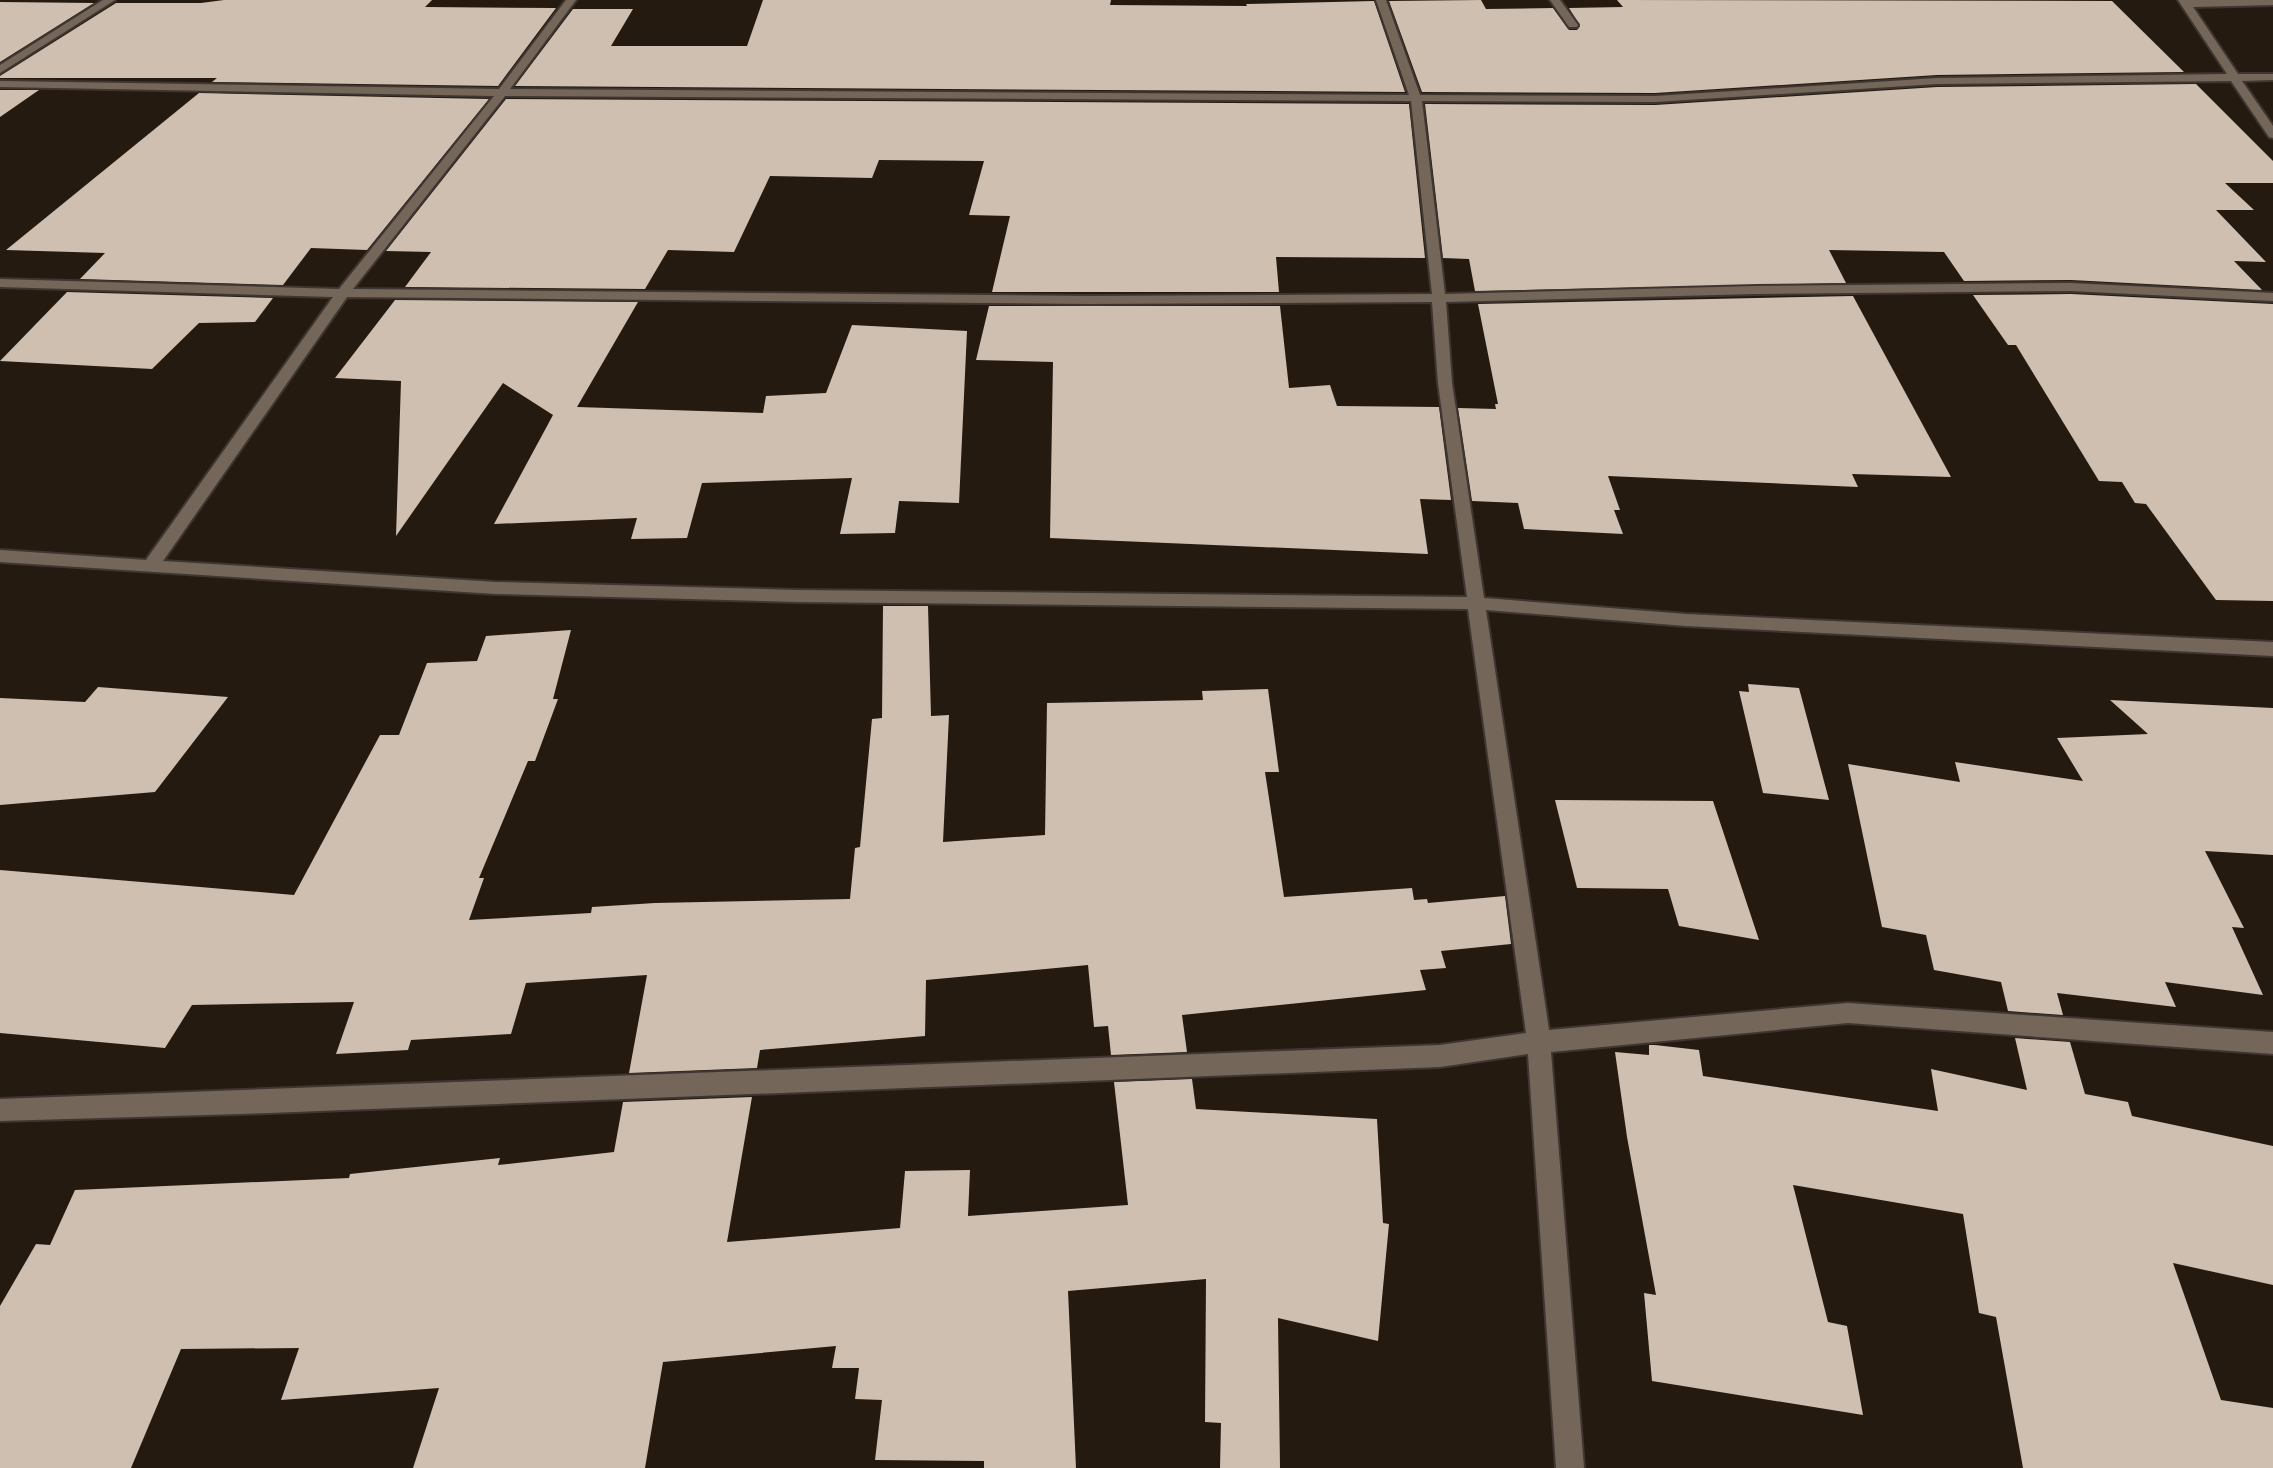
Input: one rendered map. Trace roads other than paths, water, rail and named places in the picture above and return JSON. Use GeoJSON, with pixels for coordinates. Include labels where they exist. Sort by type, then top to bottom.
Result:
{"type":"FeatureCollection","features":[{"type":"Feature","properties":{"kind":"street"},"geometry":{"type":"LineString","coordinates":[[0,70],[110,0]]}},
{"type":"Feature","properties":{"kind":"street"},"geometry":{"type":"LineString","coordinates":[[152,564],[343,293],[502,93],[571,0]]}},
{"type":"Feature","properties":{"kind":"street"},"geometry":{"type":"LineString","coordinates":[[1381,0],[1416,99],[1439,298],[1445,383],[1474,603],[1539,1042],[1570,1468]]}},
{"type":"Feature","properties":{"kind":"street"},"geometry":{"type":"LineString","coordinates":[[1555,0],[1573,25]]}},
{"type":"Feature","properties":{"kind":"street"},"geometry":{"type":"LineString","coordinates":[[2185,2],[2273,2]]}},
{"type":"Feature","properties":{"kind":"street"},"geometry":{"type":"LineString","coordinates":[[2185,2],[2273,135]]}},
{"type":"Feature","properties":{"kind":"street"},"geometry":{"type":"LineString","coordinates":[[0,84],[502,93],[1656,99],[1937,81],[2235,75],[2273,77]]}},
{"type":"Feature","properties":{"kind":"street"},"geometry":{"type":"LineString","coordinates":[[0,282],[343,293],[1075,300],[1439,298],[1756,290],[2071,287],[2273,297]]}},
{"type":"Feature","properties":{"kind":"street"},"geometry":{"type":"LineString","coordinates":[[0,556],[510,589],[797,596],[1474,603],[1686,620],[2273,649]]}},
{"type":"Feature","properties":{"kind":"street"},"geometry":{"type":"LineString","coordinates":[[0,1110],[1440,1056],[1539,1042],[1848,1013],[2273,1043]]}}]}
